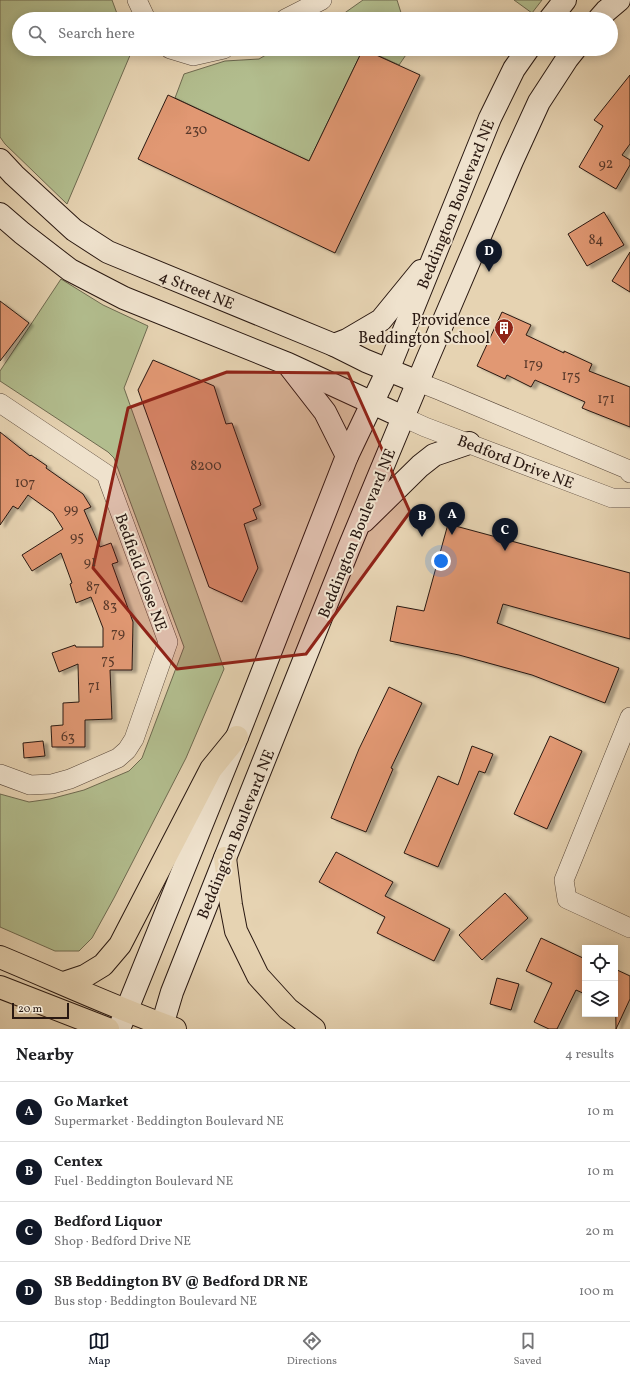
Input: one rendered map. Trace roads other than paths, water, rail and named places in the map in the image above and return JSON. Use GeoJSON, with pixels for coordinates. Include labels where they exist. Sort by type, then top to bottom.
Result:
{"type":"FeatureCollection","features":[{"type":"Feature","properties":{"kind":"main road"},"geometry":{"type":"LineString","coordinates":[[556,12],[566,0]]}},
{"type":"Feature","properties":{"kind":"main road"},"geometry":{"type":"LineString","coordinates":[[605,12],[619,0]]}},
{"type":"Feature","properties":{"kind":"main road","name":"Beddington Boulevard NE"},"geometry":{"type":"LineString","coordinates":[[122,1019],[237,737],[347,456],[388,370],[490,118],[514,70],[523,56]]}},
{"type":"Feature","properties":{"kind":"main road","name":"Beddington Boulevard NE"},"geometry":{"type":"LineString","coordinates":[[166,1028],[172,992],[403,417],[533,115],[539,102],[569,56]]}},
{"type":"Feature","properties":{"kind":"main road","name":"4 Street NE"},"geometry":{"type":"LineString","coordinates":[[0,160],[14,175],[74,230],[108,252],[334,345],[366,362],[418,382]]}},
{"type":"Feature","properties":{"kind":"main road"},"geometry":{"type":"LineString","coordinates":[[0,214],[70,270],[124,298],[288,364],[403,417]]}},
{"type":"Feature","properties":{"kind":"main road"},"geometry":{"type":"LineString","coordinates":[[334,345],[347,340],[381,320],[434,254]]}},
{"type":"Feature","properties":{"kind":"main road"},"geometry":{"type":"LineString","coordinates":[[288,364],[324,412],[347,456]]}},
{"type":"Feature","properties":{"kind":"main road"},"geometry":{"type":"LineString","coordinates":[[358,528],[420,466],[434,455],[469,444]]}},
{"type":"Feature","properties":{"kind":"main road"},"geometry":{"type":"LineString","coordinates":[[64,984],[85,976],[103,965],[120,945],[211,770],[237,737]]}},
{"type":"Feature","properties":{"kind":"main road"},"geometry":{"type":"LineString","coordinates":[[225,858],[236,931],[258,976],[288,1009],[314,1029]]}},
{"type":"Feature","properties":{"kind":"main road"},"geometry":{"type":"LineString","coordinates":[[0,957],[106,1003],[122,1019],[166,1028]]}},
{"type":"Feature","properties":{"kind":"main road"},"geometry":{"type":"LineString","coordinates":[[0,987],[108,1029]]}},
{"type":"Feature","properties":{"kind":"main road"},"geometry":{"type":"LineString","coordinates":[[141,1029],[166,1028]]}},
{"type":"Feature","properties":{"kind":"street"},"geometry":{"type":"LineString","coordinates":[[299,12],[322,0]]}},
{"type":"Feature","properties":{"kind":"street","name":"Bedford Drive NE"},"geometry":{"type":"LineString","coordinates":[[418,382],[627,469],[630,473]]}},
{"type":"Feature","properties":{"kind":"street","name":"Bedfield Close NE"},"geometry":{"type":"LineString","coordinates":[[0,403],[106,474],[168,642],[134,739],[127,750],[118,758],[70,779],[52,784],[30,786],[0,774]]}},
{"type":"Feature","properties":{"kind":"street","name":"Bedford Drive NE"},"geometry":{"type":"LineString","coordinates":[[403,417],[469,444],[612,498],[630,498]]}},
{"type":"Feature","properties":{"kind":"street"},"geometry":{"type":"LineString","coordinates":[[630,717],[564,880],[567,899],[630,928]]}},
{"type":"Feature","properties":{"kind":"place","name":"SB Beddington BV @ Bedford DR NE"},"geometry":{"type":"Point","coordinates":[489,272]}},
{"type":"Feature","properties":{"kind":"place","name":"Providence Beddington School"},"geometry":{"type":"Point","coordinates":[504,345]}},
{"type":"Feature","properties":{"kind":"place","name":"Go Market"},"geometry":{"type":"Point","coordinates":[452,535]}},
{"type":"Feature","properties":{"kind":"place","name":"Centex"},"geometry":{"type":"Point","coordinates":[422,537]}},
{"type":"Feature","properties":{"kind":"place","name":"Bedford Liquor"},"geometry":{"type":"Point","coordinates":[505,551]}}]}
